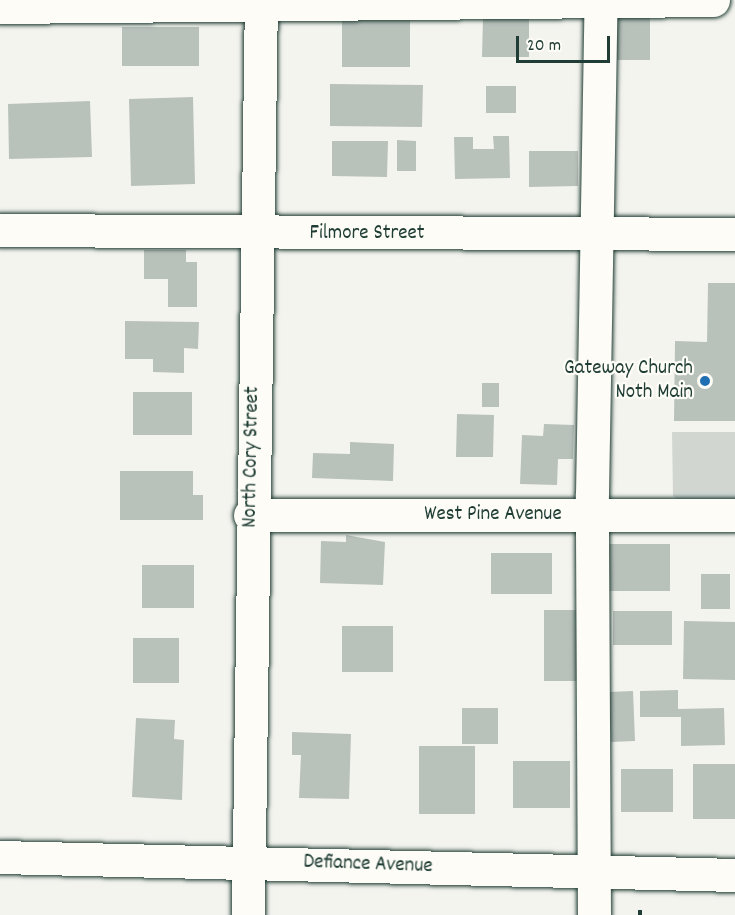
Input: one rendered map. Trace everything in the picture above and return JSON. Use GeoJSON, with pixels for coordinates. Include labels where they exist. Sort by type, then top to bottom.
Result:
{"type":"FeatureCollection","features":[{"type":"Feature","properties":{"kind":"street"},"geometry":{"type":"LineString","coordinates":[[0,7],[261,2],[713,0]]}},
{"type":"Feature","properties":{"kind":"street"},"geometry":{"type":"LineString","coordinates":[[594,915],[596,872],[592,515],[601,1]]}},
{"type":"Feature","properties":{"kind":"street","name":"North Cory Street"},"geometry":{"type":"LineString","coordinates":[[248,915],[250,515],[261,2]]}},
{"type":"Feature","properties":{"kind":"street","name":"Filmore Street"},"geometry":{"type":"LineString","coordinates":[[0,230],[256,234],[735,234]]}},
{"type":"Feature","properties":{"kind":"street","name":"West Pine Avenue"},"geometry":{"type":"LineString","coordinates":[[250,515],[735,515]]}},
{"type":"Feature","properties":{"kind":"street","name":"Defiance Avenue"},"geometry":{"type":"LineString","coordinates":[[0,857],[735,875]]}},
{"type":"Feature","properties":{"kind":"shaded area"},"geometry":{"type":"Polygon","coordinates":[[[672,432],[735,432],[735,505],[685,504],[673,496],[672,432]]]}},
{"type":"Feature","properties":{"kind":"building"},"geometry":{"type":"Polygon","coordinates":[[[650,12],[650,60],[617,60],[617,13],[650,12]]]}},
{"type":"Feature","properties":{"kind":"building"},"geometry":{"type":"Polygon","coordinates":[[[342,18],[410,18],[410,67],[342,67],[342,18]]]}},
{"type":"Feature","properties":{"kind":"building"},"geometry":{"type":"Polygon","coordinates":[[[483,18],[529,18],[529,57],[482,57],[483,18]]]}},
{"type":"Feature","properties":{"kind":"building"},"geometry":{"type":"Polygon","coordinates":[[[122,27],[199,27],[199,66],[122,66],[122,27]]]}},
{"type":"Feature","properties":{"kind":"building"},"geometry":{"type":"Polygon","coordinates":[[[330,84],[423,85],[422,127],[330,126],[330,84]]]}},
{"type":"Feature","properties":{"kind":"building"},"geometry":{"type":"Polygon","coordinates":[[[486,86],[516,86],[516,113],[486,113],[486,86]]]}},
{"type":"Feature","properties":{"kind":"building"},"geometry":{"type":"Polygon","coordinates":[[[193,97],[195,184],[131,186],[129,99],[193,97]]]}},
{"type":"Feature","properties":{"kind":"building"},"geometry":{"type":"Polygon","coordinates":[[[90,101],[92,157],[9,159],[8,104],[90,101]]]}},
{"type":"Feature","properties":{"kind":"building"},"geometry":{"type":"Polygon","coordinates":[[[493,136],[509,136],[510,178],[455,179],[454,137],[473,137],[473,149],[494,149],[493,136]]]}},
{"type":"Feature","properties":{"kind":"building"},"geometry":{"type":"Polygon","coordinates":[[[397,140],[416,141],[416,171],[397,171],[397,140]]]}},
{"type":"Feature","properties":{"kind":"building"},"geometry":{"type":"Polygon","coordinates":[[[332,141],[388,141],[387,177],[332,176],[332,141]]]}},
{"type":"Feature","properties":{"kind":"building"},"geometry":{"type":"Polygon","coordinates":[[[529,151],[578,151],[578,186],[529,187],[529,151]]]}},
{"type":"Feature","properties":{"kind":"building"},"geometry":{"type":"Polygon","coordinates":[[[144,250],[186,250],[186,262],[197,262],[197,307],[168,307],[168,279],[144,279],[144,250]]]}},
{"type":"Feature","properties":{"kind":"building","name":"Gateway Church Noth Main"},"geometry":{"type":"Polygon","coordinates":[[[708,283],[735,283],[735,421],[674,421],[675,341],[707,342],[708,283]]]}},
{"type":"Feature","properties":{"kind":"building"},"geometry":{"type":"Polygon","coordinates":[[[125,321],[199,322],[198,349],[184,348],[184,373],[153,372],[153,359],[125,359],[125,321]]]}},
{"type":"Feature","properties":{"kind":"building"},"geometry":{"type":"Polygon","coordinates":[[[482,383],[499,383],[499,407],[482,407],[482,383]]]}},
{"type":"Feature","properties":{"kind":"building"},"geometry":{"type":"Polygon","coordinates":[[[133,392],[192,392],[192,435],[133,435],[133,392]]]}},
{"type":"Feature","properties":{"kind":"building"},"geometry":{"type":"Polygon","coordinates":[[[457,414],[494,415],[493,457],[456,457],[457,414]]]}},
{"type":"Feature","properties":{"kind":"building"},"geometry":{"type":"Polygon","coordinates":[[[544,424],[574,425],[573,459],[558,459],[557,485],[520,484],[522,435],[543,436],[544,424]]]}},
{"type":"Feature","properties":{"kind":"building"},"geometry":{"type":"Polygon","coordinates":[[[350,442],[394,444],[393,481],[312,478],[313,453],[350,454],[350,442]]]}},
{"type":"Feature","properties":{"kind":"building"},"geometry":{"type":"Polygon","coordinates":[[[120,471],[193,471],[193,495],[203,495],[203,520],[120,520],[120,471]]]}},
{"type":"Feature","properties":{"kind":"building"},"geometry":{"type":"Polygon","coordinates":[[[346,535],[385,542],[383,585],[320,583],[321,541],[346,542],[346,535]]]}},
{"type":"Feature","properties":{"kind":"building"},"geometry":{"type":"Polygon","coordinates":[[[607,544],[670,544],[670,591],[607,591],[607,544]]]}},
{"type":"Feature","properties":{"kind":"building"},"geometry":{"type":"Polygon","coordinates":[[[491,553],[552,553],[552,594],[491,594],[491,553]]]}},
{"type":"Feature","properties":{"kind":"building"},"geometry":{"type":"Polygon","coordinates":[[[142,565],[194,565],[194,608],[142,608],[142,565]]]}},
{"type":"Feature","properties":{"kind":"building"},"geometry":{"type":"Polygon","coordinates":[[[701,574],[730,574],[730,609],[701,609],[701,574]]]}},
{"type":"Feature","properties":{"kind":"building"},"geometry":{"type":"Polygon","coordinates":[[[544,610],[578,610],[578,681],[544,681],[544,610]]]}},
{"type":"Feature","properties":{"kind":"building"},"geometry":{"type":"Polygon","coordinates":[[[613,611],[672,611],[672,645],[613,645],[613,611]]]}},
{"type":"Feature","properties":{"kind":"building"},"geometry":{"type":"Polygon","coordinates":[[[684,621],[735,622],[735,680],[683,679],[684,621]]]}},
{"type":"Feature","properties":{"kind":"building"},"geometry":{"type":"Polygon","coordinates":[[[342,626],[393,626],[393,672],[342,672],[342,626]]]}},
{"type":"Feature","properties":{"kind":"building"},"geometry":{"type":"Polygon","coordinates":[[[133,638],[179,638],[179,683],[133,683],[133,638]]]}},
{"type":"Feature","properties":{"kind":"building"},"geometry":{"type":"Polygon","coordinates":[[[678,690],[678,709],[724,708],[725,745],[681,746],[681,717],[640,717],[640,691],[678,690]]]}},
{"type":"Feature","properties":{"kind":"building"},"geometry":{"type":"Polygon","coordinates":[[[633,691],[635,741],[611,742],[609,692],[633,691]]]}},
{"type":"Feature","properties":{"kind":"building"},"geometry":{"type":"Polygon","coordinates":[[[462,708],[498,708],[498,744],[462,744],[462,708]]]}},
{"type":"Feature","properties":{"kind":"building"},"geometry":{"type":"Polygon","coordinates":[[[136,718],[175,720],[174,739],[184,740],[182,800],[132,797],[136,718]]]}},
{"type":"Feature","properties":{"kind":"building"},"geometry":{"type":"Polygon","coordinates":[[[292,732],[351,734],[349,799],[299,798],[301,755],[292,755],[292,732]]]}},
{"type":"Feature","properties":{"kind":"building"},"geometry":{"type":"Polygon","coordinates":[[[419,746],[475,746],[475,814],[419,814],[419,746]]]}},
{"type":"Feature","properties":{"kind":"building"},"geometry":{"type":"Polygon","coordinates":[[[513,761],[570,761],[570,808],[513,808],[513,761]]]}},
{"type":"Feature","properties":{"kind":"building"},"geometry":{"type":"Polygon","coordinates":[[[693,764],[735,764],[735,819],[693,819],[693,764]]]}},
{"type":"Feature","properties":{"kind":"building"},"geometry":{"type":"Polygon","coordinates":[[[621,769],[673,769],[673,812],[621,812],[621,769]]]}},
{"type":"Feature","properties":{"kind":"place","name":"Gateway Church Noth Main"},"geometry":{"type":"Point","coordinates":[705,381]}}]}
